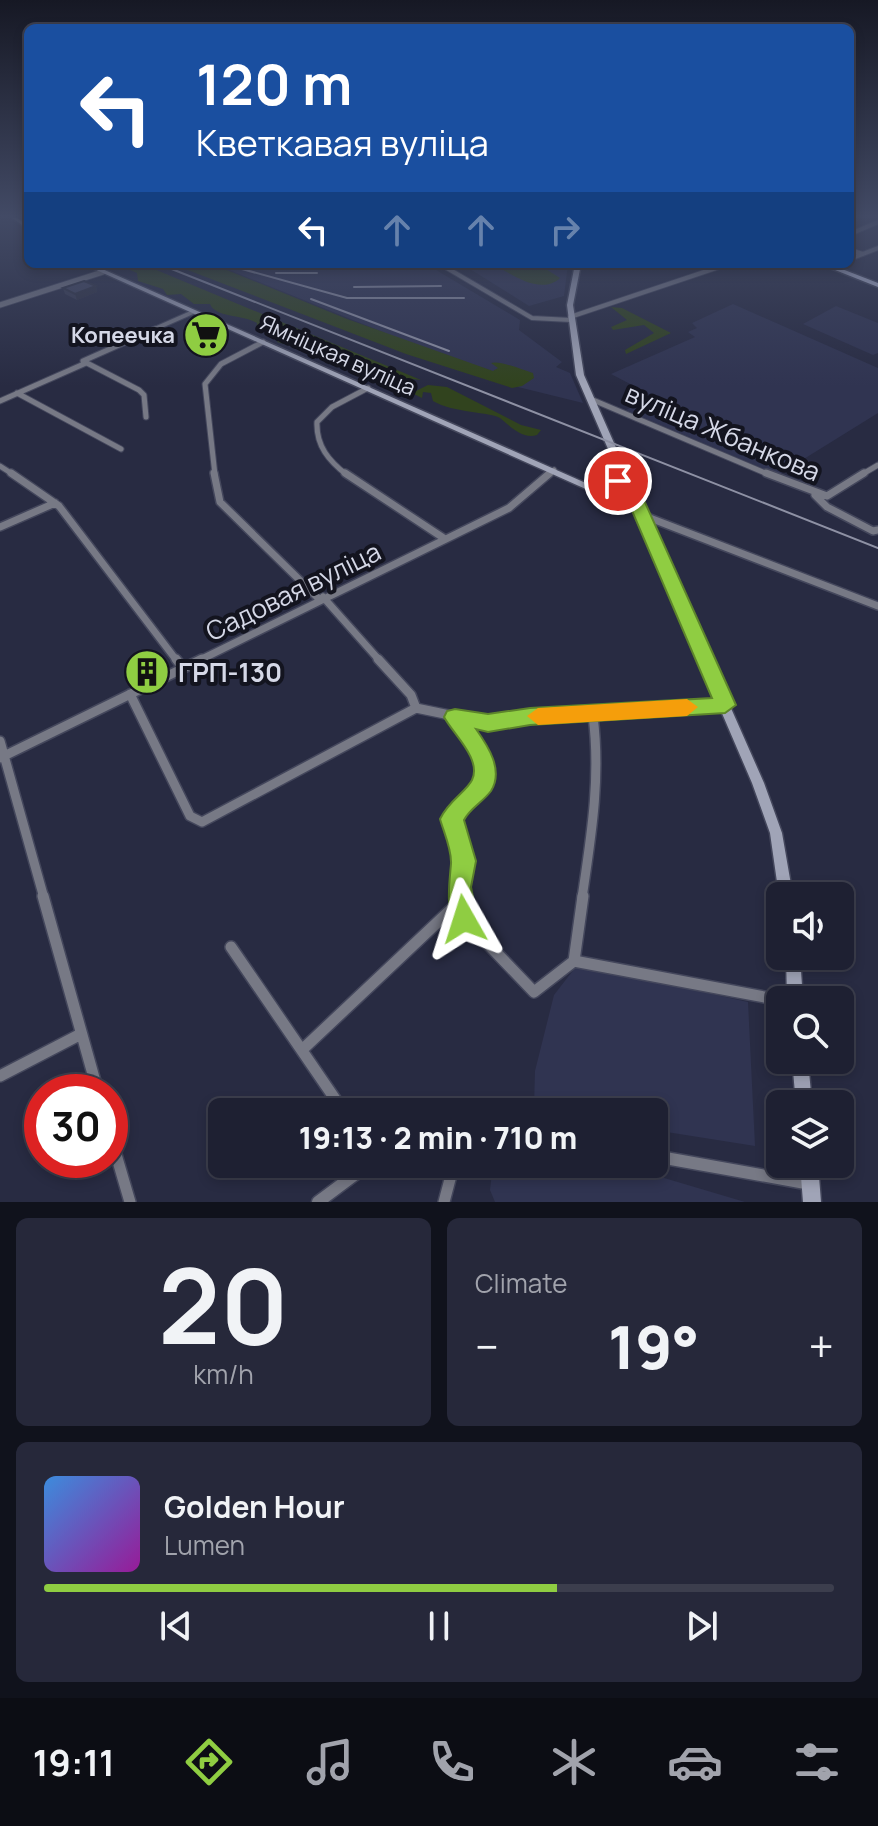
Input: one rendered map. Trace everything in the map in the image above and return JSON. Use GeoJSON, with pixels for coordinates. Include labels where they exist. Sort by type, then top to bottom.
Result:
{"type":"FeatureCollection","features":[{"type":"Feature","properties":{"kind":"main road","name":"Ямніцкая вуліца"},"geometry":{"type":"LineString","coordinates":[[108,274],[612,495],[641,513]]}},
{"type":"Feature","properties":{"kind":"main road"},"geometry":{"type":"LineString","coordinates":[[577,274],[570,318],[580,375],[744,749],[776,833],[784,882]]}},
{"type":"Feature","properties":{"kind":"main road"},"geometry":{"type":"LineString","coordinates":[[852,274],[878,285]]}},
{"type":"Feature","properties":{"kind":"main road"},"geometry":{"type":"LineString","coordinates":[[623,471],[606,489],[612,495],[625,496],[631,489]]}},
{"type":"Feature","properties":{"kind":"main road"},"geometry":{"type":"LineString","coordinates":[[575,479],[613,481],[631,489]]}},
{"type":"Feature","properties":{"kind":"street"},"geometry":{"type":"LineString","coordinates":[[0,305],[96,274]]}},
{"type":"Feature","properties":{"kind":"street"},"geometry":{"type":"LineString","coordinates":[[457,274],[532,318],[570,318],[698,274]]}},
{"type":"Feature","properties":{"kind":"street"},"geometry":{"type":"LineString","coordinates":[[0,401],[193,312]]}},
{"type":"Feature","properties":{"kind":"street"},"geometry":{"type":"LineString","coordinates":[[263,342],[225,361],[206,381],[218,495],[232,517],[321,598],[414,699],[416,708]]}},
{"type":"Feature","properties":{"kind":"street"},"geometry":{"type":"LineString","coordinates":[[85,362],[139,390],[144,395],[146,417]]}},
{"type":"Feature","properties":{"kind":"street"},"geometry":{"type":"LineString","coordinates":[[368,388],[320,418],[315,428],[322,453],[341,472],[445,539]]}},
{"type":"Feature","properties":{"kind":"street"},"geometry":{"type":"LineString","coordinates":[[17,393],[121,449]]}},
{"type":"Feature","properties":{"kind":"street","name":"вуліца Жбанкова"},"geometry":{"type":"LineString","coordinates":[[593,400],[814,494],[827,496],[878,465]]}},
{"type":"Feature","properties":{"kind":"street"},"geometry":{"type":"LineString","coordinates":[[0,466],[55,503],[82,533],[183,668]]}},
{"type":"Feature","properties":{"kind":"street","name":"Садовая вуліца"},"geometry":{"type":"LineString","coordinates":[[2,757],[509,508],[554,470]]}},
{"type":"Feature","properties":{"kind":"street"},"geometry":{"type":"LineString","coordinates":[[814,494],[827,507],[873,531],[878,530]]}},
{"type":"Feature","properties":{"kind":"street"},"geometry":{"type":"LineString","coordinates":[[0,527],[55,503]]}},
{"type":"Feature","properties":{"kind":"street"},"geometry":{"type":"LineString","coordinates":[[641,513],[878,606]]}},
{"type":"Feature","properties":{"kind":"street"},"geometry":{"type":"LineString","coordinates":[[130,694],[190,816],[202,822],[416,708],[488,723],[725,705]]}},
{"type":"Feature","properties":{"kind":"street"},"geometry":{"type":"LineString","coordinates":[[455,717],[480,752],[484,771],[479,790],[453,815],[455,839],[464,861],[459,902],[464,919],[534,992],[574,961],[595,805],[598,753],[593,724],[595,713]]}},
{"type":"Feature","properties":{"kind":"street"},"geometry":{"type":"LineString","coordinates":[[0,741],[93,1074]]}},
{"type":"Feature","properties":{"kind":"street"},"geometry":{"type":"LineString","coordinates":[[303,1049],[459,902]]}},
{"type":"Feature","properties":{"kind":"street"},"geometry":{"type":"LineString","coordinates":[[231,947],[335,1098]]}},
{"type":"Feature","properties":{"kind":"street"},"geometry":{"type":"LineString","coordinates":[[574,961],[766,997]]}},
{"type":"Feature","properties":{"kind":"street"},"geometry":{"type":"LineString","coordinates":[[0,1076],[81,1034]]}},
{"type":"Feature","properties":{"kind":"street"},"geometry":{"type":"LineString","coordinates":[[668,1159],[811,1193]]}},
{"type":"Feature","properties":{"kind":"street"},"geometry":{"type":"LineString","coordinates":[[123,1178],[130,1202]]}},
{"type":"Feature","properties":{"kind":"street"},"geometry":{"type":"LineString","coordinates":[[318,1202],[343,1178]]}},
{"type":"Feature","properties":{"kind":"street"},"geometry":{"type":"LineString","coordinates":[[444,1202],[450,1178]]}},
{"type":"Feature","properties":{"kind":"shaded area"},"geometry":{"type":"Polygon","coordinates":[[[240,274],[443,274],[520,320],[519,330],[562,362],[556,367],[570,373],[583,403],[518,387],[240,274]]]}},
{"type":"Feature","properties":{"kind":"shaded area"},"geometry":{"type":"Polygon","coordinates":[[[478,274],[567,274],[564,296],[529,306],[478,274]]]}},
{"type":"Feature","properties":{"kind":"shaded area"},"geometry":{"type":"Polygon","coordinates":[[[733,304],[878,368],[878,413],[778,475],[626,410],[653,396],[611,374],[695,337],[688,332],[697,328],[692,323],[733,304]]]}},
{"type":"Feature","properties":{"kind":"shaded area"},"geometry":{"type":"Polygon","coordinates":[[[836,306],[878,323],[878,353],[873,355],[803,324],[836,306]]]}},
{"type":"Feature","properties":{"kind":"shaded area"},"geometry":{"type":"Polygon","coordinates":[[[578,964],[748,1002],[755,1146],[668,1132],[668,1098],[534,1098],[535,1071],[554,995],[578,964]]]}},
{"type":"Feature","properties":{"kind":"shaded area"},"geometry":{"type":"Polygon","coordinates":[[[491,1178],[664,1178],[745,1202],[495,1202],[490,1190],[491,1178]]]}},
{"type":"Feature","properties":{"kind":"green space"},"geometry":{"type":"Polygon","coordinates":[[[137,274],[166,274],[421,380],[357,373],[353,364],[337,364],[307,350],[277,342],[283,334],[256,330],[257,323],[251,320],[223,314],[210,304],[194,304],[181,294],[167,295],[163,289],[138,281],[137,274]]]}},
{"type":"Feature","properties":{"kind":"green space"},"geometry":{"type":"Polygon","coordinates":[[[198,274],[237,274],[347,319],[493,371],[498,368],[491,363],[500,363],[533,373],[534,378],[512,388],[406,354],[198,274]]]}},
{"type":"Feature","properties":{"kind":"green space"},"geometry":{"type":"Polygon","coordinates":[[[510,274],[554,274],[560,278],[544,285],[510,274]]]}},
{"type":"Feature","properties":{"kind":"green space"},"geometry":{"type":"Polygon","coordinates":[[[611,307],[622,308],[671,333],[626,354],[625,350],[654,333],[644,325],[613,330],[611,327],[627,320],[611,307]]]}},
{"type":"Feature","properties":{"kind":"green space"},"geometry":{"type":"Polygon","coordinates":[[[428,385],[447,387],[521,425],[541,430],[537,435],[527,436],[495,416],[441,405],[433,401],[431,393],[423,392],[422,398],[412,393],[428,385]]]}},
{"type":"Feature","properties":{"kind":"building"},"geometry":{"type":"Polygon","coordinates":[[[84,281],[96,286],[75,294],[63,288],[84,281]]]}},
{"type":"Feature","properties":{"kind":"building"},"geometry":{"type":"Polygon","coordinates":[[[150,661],[154,667],[141,674],[136,668],[150,661]]]}},
{"type":"Feature","properties":{"kind":"railway"},"geometry":{"type":"LineString","coordinates":[[185,274],[878,548]]}},
{"type":"Feature","properties":{"kind":"railway"},"geometry":{"type":"LineString","coordinates":[[261,274],[347,298],[464,298]]}},
{"type":"Feature","properties":{"kind":"railway"},"geometry":{"type":"LineString","coordinates":[[354,287],[441,286]]}},
{"type":"Feature","properties":{"kind":"railway"},"geometry":{"type":"LineString","coordinates":[[311,299],[449,351]]}},
{"type":"Feature","properties":{"kind":"slow traffic"},"geometry":{"type":"LineString","coordinates":[[538,716],[687,707]]}},
{"type":"Feature","properties":{"kind":"place","name":"Копеечка"},"geometry":{"type":"Point","coordinates":[206,335]}},
{"type":"Feature","properties":{"kind":"place","name":"ГРП-130"},"geometry":{"type":"Point","coordinates":[147,672]}},
{"type":"Feature","properties":{"kind":"route"},"geometry":{"type":"LineString","coordinates":[[464,919],[459,902],[464,861],[455,839],[452,819],[460,806],[482,785],[484,761],[455,717],[488,723],[530,716],[725,705],[631,489],[618,481]]}}]}
